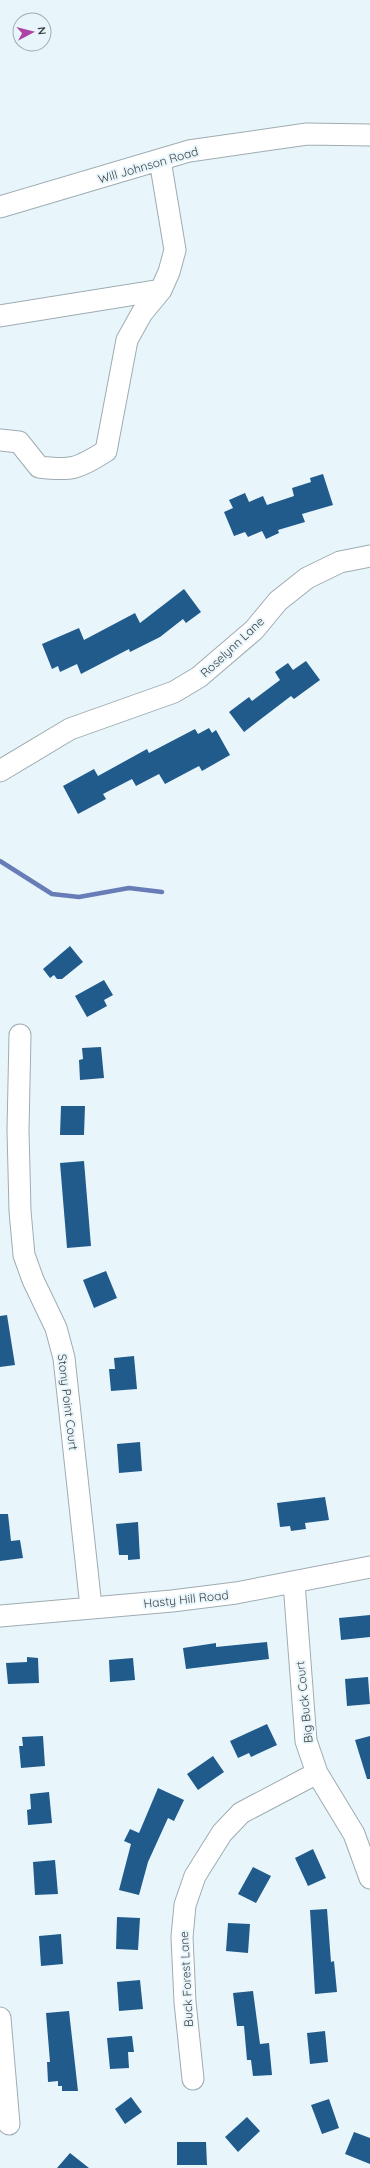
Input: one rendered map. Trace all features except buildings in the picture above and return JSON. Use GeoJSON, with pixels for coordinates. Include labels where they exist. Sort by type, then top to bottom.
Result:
{"type":"FeatureCollection","features":[{"type":"Feature","properties":{"kind":"street","name":"Will Johnson Road"},"geometry":{"type":"LineString","coordinates":[[0,208],[189,151],[307,134],[370,135]]}},
{"type":"Feature","properties":{"kind":"street"},"geometry":{"type":"LineString","coordinates":[[0,440],[19,442],[38,467],[64,470],[85,464],[106,451],[127,340],[142,313],[161,290],[170,272],[175,250],[160,160]]}},
{"type":"Feature","properties":{"kind":"street"},"geometry":{"type":"LineString","coordinates":[[0,316],[161,290]]}},
{"type":"Feature","properties":{"kind":"street","name":"Roselynn Lane"},"geometry":{"type":"LineString","coordinates":[[0,771],[70,729],[174,692],[199,677],[254,630],[278,601],[307,578],[340,562],[370,556]]}},
{"type":"Feature","properties":{"kind":"street","name":"Stony Point Court"},"geometry":{"type":"LineString","coordinates":[[20,1035],[18,1130],[20,1211],[24,1255],[33,1280],[56,1328],[64,1358],[91,1607]]}},
{"type":"Feature","properties":{"kind":"street","name":"Hasty Hill Road"},"geometry":{"type":"LineString","coordinates":[[0,1616],[172,1601],[236,1593],[294,1583],[370,1567]]}},
{"type":"Feature","properties":{"kind":"street","name":"Big Buck Court"},"geometry":{"type":"LineString","coordinates":[[294,1583],[306,1741],[317,1773],[333,1802],[354,1834],[370,1878]]}},
{"type":"Feature","properties":{"kind":"street","name":"Buck Forest Lane"},"geometry":{"type":"LineString","coordinates":[[194,2080],[185,2002],[182,1937],[185,1906],[194,1876],[222,1833],[242,1813],[317,1773]]}},
{"type":"Feature","properties":{"kind":"street"},"geometry":{"type":"LineString","coordinates":[[0,2018],[9,2124]]}},
{"type":"Feature","properties":{"kind":"waterway"},"geometry":{"type":"LineString","coordinates":[[0,861],[52,894],[79,897],[129,888],[162,892]]}}]}
